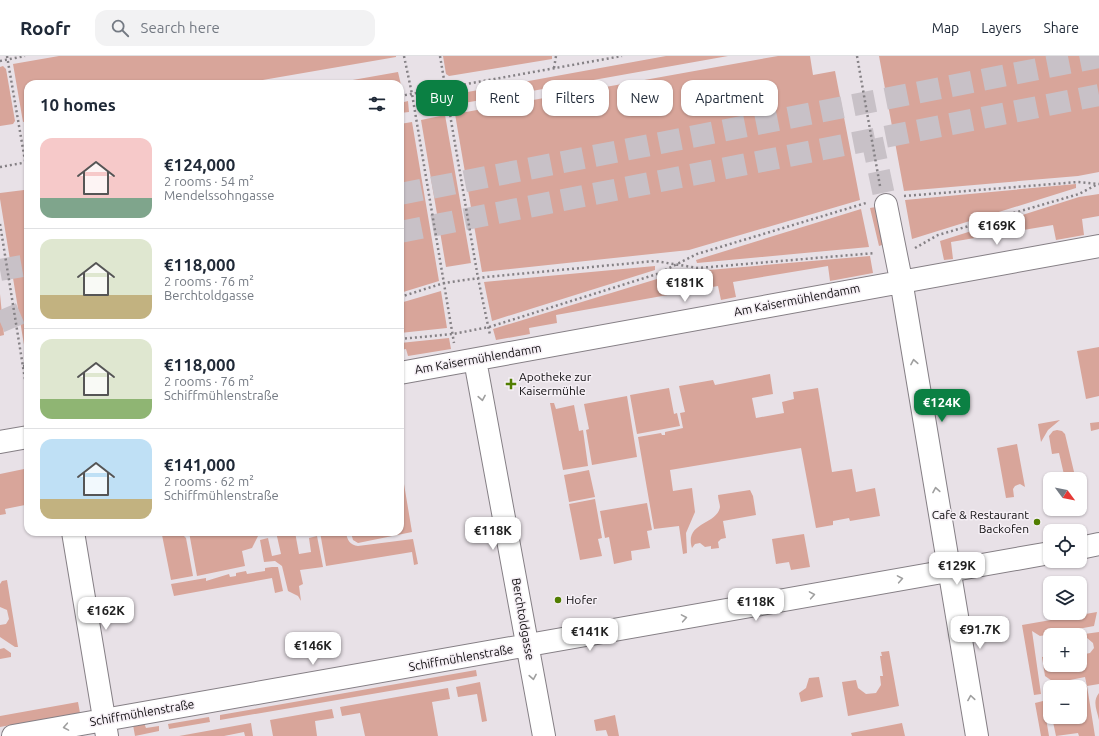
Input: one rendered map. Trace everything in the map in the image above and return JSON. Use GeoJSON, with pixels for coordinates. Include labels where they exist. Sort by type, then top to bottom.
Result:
{"type":"FeatureCollection","features":[{"type":"Feature","properties":{"kind":"street"},"geometry":{"type":"LineString","coordinates":[[883,198],[901,280],[977,736]]}},
{"type":"Feature","properties":{"kind":"street","name":"Am Kaisermühlendamm"},"geometry":{"type":"LineString","coordinates":[[404,371],[475,360],[901,280],[1099,246]]}},
{"type":"Feature","properties":{"kind":"street","name":"Berchtoldgasse"},"geometry":{"type":"LineString","coordinates":[[475,360],[544,736]]}},
{"type":"Feature","properties":{"kind":"street"},"geometry":{"type":"LineString","coordinates":[[0,442],[24,438]]}},
{"type":"Feature","properties":{"kind":"street"},"geometry":{"type":"LineString","coordinates":[[74,536],[105,728]]}},
{"type":"Feature","properties":{"kind":"street"},"geometry":{"type":"LineString","coordinates":[[1087,547],[1099,544]]}},
{"type":"Feature","properties":{"kind":"street","name":"Schiffmühlenstraße"},"geometry":{"type":"LineString","coordinates":[[13,736],[105,728],[528,646],[1043,554]]}},
{"type":"Feature","properties":{"kind":"path"},"geometry":{"type":"LineString","coordinates":[[0,60],[25,56]]}},
{"type":"Feature","properties":{"kind":"path"},"geometry":{"type":"LineString","coordinates":[[404,56],[412,94],[455,348]]}},
{"type":"Feature","properties":{"kind":"path"},"geometry":{"type":"LineString","coordinates":[[440,56],[444,80]]}},
{"type":"Feature","properties":{"kind":"path"},"geometry":{"type":"LineString","coordinates":[[554,68],[556,56]]}},
{"type":"Feature","properties":{"kind":"path"},"geometry":{"type":"LineString","coordinates":[[468,84],[622,56]]}},
{"type":"Feature","properties":{"kind":"path"},"geometry":{"type":"LineString","coordinates":[[857,56],[883,198]]}},
{"type":"Feature","properties":{"kind":"path"},"geometry":{"type":"LineString","coordinates":[[8,58],[24,150]]}},
{"type":"Feature","properties":{"kind":"path"},"geometry":{"type":"LineString","coordinates":[[404,95],[416,93]]}},
{"type":"Feature","properties":{"kind":"path"},"geometry":{"type":"LineString","coordinates":[[450,116],[478,278],[491,341]]}},
{"type":"Feature","properties":{"kind":"path"},"geometry":{"type":"LineString","coordinates":[[0,167],[24,162]]}},
{"type":"Feature","properties":{"kind":"path"},"geometry":{"type":"LineString","coordinates":[[908,196],[1078,182],[1098,184]]}},
{"type":"Feature","properties":{"kind":"path"},"geometry":{"type":"LineString","coordinates":[[912,250],[938,235],[1079,194],[1098,184]]}},
{"type":"Feature","properties":{"kind":"path"},"geometry":{"type":"LineString","coordinates":[[404,339],[453,334],[489,328],[657,274],[697,254],[858,206]]}},
{"type":"Feature","properties":{"kind":"path"},"geometry":{"type":"LineString","coordinates":[[0,224],[24,372]]}},
{"type":"Feature","properties":{"kind":"path"},"geometry":{"type":"LineString","coordinates":[[404,296],[444,283],[478,278],[655,262],[698,268],[868,253]]}},
{"type":"Feature","properties":{"kind":"shaded area"},"geometry":{"type":"Polygon","coordinates":[[[59,56],[396,56],[263,80],[24,80],[23,122],[13,64],[59,56]]]}},
{"type":"Feature","properties":{"kind":"shaded area"},"geometry":{"type":"Polygon","coordinates":[[[443,56],[552,56],[552,59],[449,76],[446,74],[443,56]]]}},
{"type":"Feature","properties":{"kind":"shaded area"},"geometry":{"type":"Polygon","coordinates":[[[666,56],[728,56],[593,80],[542,80],[542,89],[534,91],[534,80],[666,56]]]}},
{"type":"Feature","properties":{"kind":"shaded area"},"geometry":{"type":"Polygon","coordinates":[[[778,56],[810,56],[813,75],[835,71],[860,200],[689,250],[482,272],[455,116],[468,116],[468,112],[476,110],[476,116],[534,116],[534,100],[542,98],[542,116],[609,116],[609,86],[617,85],[617,116],[673,116],[673,80],[644,80],[778,56]]]}},
{"type":"Feature","properties":{"kind":"shaded area"},"geometry":{"type":"Polygon","coordinates":[[[879,56],[1099,56],[1099,172],[1078,176],[904,191],[879,56]]]}},
{"type":"Feature","properties":{"kind":"shaded area"},"geometry":{"type":"Polygon","coordinates":[[[3,66],[6,69],[15,121],[13,124],[0,126],[0,67],[3,66]]]}},
{"type":"Feature","properties":{"kind":"shaded area"},"geometry":{"type":"Polygon","coordinates":[[[398,72],[400,80],[353,80],[398,72]]]}},
{"type":"Feature","properties":{"kind":"shaded area"},"geometry":{"type":"Polygon","coordinates":[[[476,90],[476,101],[468,102],[468,92],[476,90]]]}},
{"type":"Feature","properties":{"kind":"shaded area"},"geometry":{"type":"Polygon","coordinates":[[[408,101],[409,112],[404,113],[404,102],[408,101]]]}},
{"type":"Feature","properties":{"kind":"shaded area"},"geometry":{"type":"Polygon","coordinates":[[[445,116],[471,263],[446,267],[421,120],[445,116]]]}},
{"type":"Feature","properties":{"kind":"shaded area"},"geometry":{"type":"Polygon","coordinates":[[[412,122],[439,281],[404,292],[404,123],[412,122]]]}},
{"type":"Feature","properties":{"kind":"shaded area"},"geometry":{"type":"Polygon","coordinates":[[[1076,184],[1076,188],[912,239],[905,200],[1076,184]]]}},
{"type":"Feature","properties":{"kind":"shaded area"},"geometry":{"type":"Polygon","coordinates":[[[24,190],[24,345],[0,199],[0,193],[24,190]]]}},
{"type":"Feature","properties":{"kind":"shaded area"},"geometry":{"type":"Polygon","coordinates":[[[1099,194],[1099,216],[1082,219],[1084,235],[1056,240],[1053,225],[951,242],[953,259],[944,260],[940,241],[1079,197],[1099,194]]]}},
{"type":"Feature","properties":{"kind":"shaded area"},"geometry":{"type":"Polygon","coordinates":[[[876,207],[885,244],[879,246],[870,208],[876,207]]]}},
{"type":"Feature","properties":{"kind":"shaded area"},"geometry":{"type":"Polygon","coordinates":[[[861,209],[869,247],[697,263],[696,260],[861,209]]]}},
{"type":"Feature","properties":{"kind":"shaded area"},"geometry":{"type":"Polygon","coordinates":[[[870,256],[873,273],[830,281],[828,266],[733,282],[736,297],[721,300],[718,286],[556,315],[557,323],[529,328],[530,334],[496,340],[493,329],[657,279],[697,271],[870,256]]]}},
{"type":"Feature","properties":{"kind":"shaded area"},"geometry":{"type":"Polygon","coordinates":[[[655,266],[655,270],[492,321],[484,282],[655,266]]]}},
{"type":"Feature","properties":{"kind":"shaded area"},"geometry":{"type":"Polygon","coordinates":[[[441,291],[447,328],[404,333],[404,302],[441,291]]]}},
{"type":"Feature","properties":{"kind":"shaded area"},"geometry":{"type":"Polygon","coordinates":[[[0,294],[4,335],[0,336],[0,294]]]}},
{"type":"Feature","properties":{"kind":"shaded area"},"geometry":{"type":"Polygon","coordinates":[[[449,338],[451,349],[408,356],[406,349],[404,349],[404,343],[449,338]]]}},
{"type":"Feature","properties":{"kind":"shaded area"},"geometry":{"type":"Polygon","coordinates":[[[1099,347],[1099,396],[1086,399],[1077,351],[1099,347]]]}},
{"type":"Feature","properties":{"kind":"shaded area"},"geometry":{"type":"Polygon","coordinates":[[[770,374],[773,394],[752,398],[756,418],[784,413],[782,402],[794,399],[793,392],[818,388],[832,472],[852,469],[856,492],[875,488],[880,516],[850,521],[849,518],[833,521],[833,525],[816,528],[801,448],[670,470],[673,491],[692,488],[695,512],[686,533],[687,553],[683,554],[679,526],[654,529],[638,437],[661,433],[662,435],[665,435],[665,432],[683,428],[680,413],[685,412],[679,386],[713,380],[715,385],[770,374]]]}},
{"type":"Feature","properties":{"kind":"shaded area"},"geometry":{"type":"Polygon","coordinates":[[[669,388],[674,414],[677,413],[680,426],[637,434],[630,395],[669,388]]]}},
{"type":"Feature","properties":{"kind":"shaded area"},"geometry":{"type":"Polygon","coordinates":[[[627,396],[637,457],[592,465],[586,430],[589,429],[584,404],[627,396]]]}},
{"type":"Feature","properties":{"kind":"shaded area"},"geometry":{"type":"Polygon","coordinates":[[[550,403],[554,403],[556,409],[574,405],[579,431],[583,430],[588,466],[563,470],[550,403]]]}},
{"type":"Feature","properties":{"kind":"shaded area"},"geometry":{"type":"Polygon","coordinates":[[[1060,420],[1048,430],[1041,442],[1038,424],[1060,420]]]}},
{"type":"Feature","properties":{"kind":"shaded area"},"geometry":{"type":"Polygon","coordinates":[[[1099,422],[1099,429],[1091,431],[1090,423],[1099,422]]]}},
{"type":"Feature","properties":{"kind":"shaded area"},"geometry":{"type":"Polygon","coordinates":[[[1053,431],[1062,431],[1065,434],[1074,472],[1063,472],[1059,453],[1052,454],[1049,436],[1053,431]]]}},
{"type":"Feature","properties":{"kind":"shaded area"},"geometry":{"type":"Polygon","coordinates":[[[1017,444],[1025,487],[1020,484],[1015,486],[1013,489],[1014,497],[1006,498],[997,448],[1017,444]]]}},
{"type":"Feature","properties":{"kind":"shaded area"},"geometry":{"type":"Polygon","coordinates":[[[24,469],[24,505],[5,509],[6,514],[0,515],[0,474],[24,469]]]}},
{"type":"Feature","properties":{"kind":"shaded area"},"geometry":{"type":"Polygon","coordinates":[[[589,470],[595,497],[569,502],[564,475],[589,470]]]}},
{"type":"Feature","properties":{"kind":"shaded area"},"geometry":{"type":"Polygon","coordinates":[[[404,484],[412,532],[404,534],[404,484]]]}},
{"type":"Feature","properties":{"kind":"shaded area"},"geometry":{"type":"Polygon","coordinates":[[[750,490],[753,496],[756,515],[723,521],[726,538],[721,539],[718,542],[719,548],[711,549],[711,546],[705,547],[700,543],[695,544],[692,548],[691,540],[693,533],[697,528],[718,513],[720,507],[718,495],[750,490]]]}},
{"type":"Feature","properties":{"kind":"shaded area"},"geometry":{"type":"Polygon","coordinates":[[[595,499],[602,538],[598,539],[602,556],[580,560],[569,504],[595,499]]]}},
{"type":"Feature","properties":{"kind":"shaded area"},"geometry":{"type":"Polygon","coordinates":[[[647,503],[652,530],[647,531],[650,548],[631,551],[632,560],[614,564],[609,537],[605,538],[600,511],[647,503]]]}},
{"type":"Feature","properties":{"kind":"shaded area"},"geometry":{"type":"Polygon","coordinates":[[[804,534],[810,567],[791,570],[789,562],[776,564],[772,539],[804,534]]]}},
{"type":"Feature","properties":{"kind":"shaded area"},"geometry":{"type":"Polygon","coordinates":[[[162,536],[184,536],[186,538],[193,576],[171,580],[162,536]]]}},
{"type":"Feature","properties":{"kind":"shaded area"},"geometry":{"type":"Polygon","coordinates":[[[190,536],[258,536],[252,548],[242,551],[245,566],[197,576],[190,536]]]}},
{"type":"Feature","properties":{"kind":"shaded area"},"geometry":{"type":"Polygon","coordinates":[[[277,536],[296,536],[299,554],[311,552],[309,538],[317,536],[323,567],[300,570],[303,584],[299,586],[301,601],[298,596],[288,591],[282,566],[275,561],[264,562],[260,540],[268,538],[272,556],[281,554],[277,536]]]}},
{"type":"Feature","properties":{"kind":"shaded area"},"geometry":{"type":"Polygon","coordinates":[[[321,536],[347,536],[349,542],[358,546],[413,539],[418,564],[414,565],[412,552],[326,566],[321,536]]]}},
{"type":"Feature","properties":{"kind":"shaded area"},"geometry":{"type":"Polygon","coordinates":[[[352,536],[392,536],[358,543],[353,540],[352,536]]]}},
{"type":"Feature","properties":{"kind":"shaded area"},"geometry":{"type":"Polygon","coordinates":[[[278,567],[283,591],[275,593],[272,578],[174,596],[171,584],[206,578],[206,581],[229,574],[230,577],[236,576],[236,573],[246,571],[247,574],[265,571],[265,568],[278,567]]]}},
{"type":"Feature","properties":{"kind":"shaded area"},"geometry":{"type":"Polygon","coordinates":[[[7,580],[18,647],[15,647],[0,637],[0,625],[6,624],[9,619],[7,610],[0,607],[0,584],[2,581],[7,580]]]}},
{"type":"Feature","properties":{"kind":"shaded area"},"geometry":{"type":"Polygon","coordinates":[[[1097,612],[1094,626],[1083,628],[1043,628],[1043,635],[1040,636],[1032,631],[1041,694],[1034,695],[1022,625],[1051,620],[1087,620],[1087,614],[1097,612]]]}},
{"type":"Feature","properties":{"kind":"shaded area"},"geometry":{"type":"Polygon","coordinates":[[[1099,632],[1099,684],[1087,686],[1087,680],[1085,677],[1070,680],[1051,680],[1045,676],[1044,672],[1087,672],[1087,654],[1090,653],[1094,648],[1093,643],[1087,638],[1087,634],[1099,632]]]}},
{"type":"Feature","properties":{"kind":"shaded area"},"geometry":{"type":"Polygon","coordinates":[[[4,648],[11,653],[11,657],[0,659],[0,649],[4,648]]]}},
{"type":"Feature","properties":{"kind":"shaded area"},"geometry":{"type":"Polygon","coordinates":[[[889,651],[899,706],[848,716],[842,682],[856,680],[858,688],[866,694],[876,693],[881,685],[880,676],[883,676],[880,656],[882,656],[881,652],[889,651]]]}},
{"type":"Feature","properties":{"kind":"shaded area"},"geometry":{"type":"Polygon","coordinates":[[[476,670],[477,676],[220,720],[220,715],[476,670]]]}},
{"type":"Feature","properties":{"kind":"shaded area"},"geometry":{"type":"Polygon","coordinates":[[[819,677],[823,697],[801,702],[799,693],[806,688],[809,678],[819,677]]]}},
{"type":"Feature","properties":{"kind":"shaded area"},"geometry":{"type":"Polygon","coordinates":[[[480,682],[487,721],[482,722],[477,694],[458,697],[456,687],[480,682]]]}},
{"type":"Feature","properties":{"kind":"shaded area"},"geometry":{"type":"Polygon","coordinates":[[[1087,686],[1095,736],[1079,736],[1078,733],[1056,736],[1053,724],[1087,724],[1087,686]]]}},
{"type":"Feature","properties":{"kind":"shaded area"},"geometry":{"type":"Polygon","coordinates":[[[448,688],[450,699],[432,702],[438,736],[365,736],[360,713],[342,716],[340,707],[448,688]]]}},
{"type":"Feature","properties":{"kind":"shaded area"},"geometry":{"type":"Polygon","coordinates":[[[1099,693],[1099,720],[1095,703],[1099,693]]]}},
{"type":"Feature","properties":{"kind":"shaded area"},"geometry":{"type":"Polygon","coordinates":[[[1043,701],[1043,724],[1047,724],[1049,736],[1041,736],[1035,703],[1043,701]]]}},
{"type":"Feature","properties":{"kind":"shaded area"},"geometry":{"type":"Polygon","coordinates":[[[78,702],[80,713],[72,718],[44,719],[0,727],[0,716],[78,702]]]}},
{"type":"Feature","properties":{"kind":"shaded area"},"geometry":{"type":"Polygon","coordinates":[[[332,709],[334,718],[315,721],[317,736],[273,736],[270,720],[332,709]]]}},
{"type":"Feature","properties":{"kind":"shaded area"},"geometry":{"type":"Polygon","coordinates":[[[615,715],[619,736],[608,736],[606,730],[596,731],[594,720],[615,715]]]}},
{"type":"Feature","properties":{"kind":"shaded area"},"geometry":{"type":"Polygon","coordinates":[[[209,717],[210,722],[169,729],[168,724],[209,717]]]}},
{"type":"Feature","properties":{"kind":"shaded area"},"geometry":{"type":"Polygon","coordinates":[[[144,723],[146,728],[159,726],[159,731],[135,736],[133,725],[144,723]]]}},
{"type":"Feature","properties":{"kind":"shaded area"},"geometry":{"type":"Polygon","coordinates":[[[251,723],[253,736],[245,736],[244,732],[224,736],[179,736],[251,723]]]}},
{"type":"Feature","properties":{"kind":"shaded area"},"geometry":{"type":"Polygon","coordinates":[[[902,723],[905,736],[852,736],[851,733],[902,723]]]}},
{"type":"Feature","properties":{"kind":"tunnel"},"geometry":{"type":"LineString","coordinates":[[404,193],[1099,57]]}},
{"type":"Feature","properties":{"kind":"tunnel"},"geometry":{"type":"LineString","coordinates":[[404,231],[1099,95]]}},
{"type":"Feature","properties":{"kind":"tunnel"},"geometry":{"type":"LineString","coordinates":[[872,139],[886,205]]}},
{"type":"Feature","properties":{"kind":"tunnel"},"geometry":{"type":"LineString","coordinates":[[0,270],[24,266]]}},
{"type":"Feature","properties":{"kind":"tunnel"},"geometry":{"type":"LineString","coordinates":[[0,322],[24,312]]}},
{"type":"Feature","properties":{"kind":"place","name":"Apotheke zur Kaisermühle"},"geometry":{"type":"Point","coordinates":[511,384]}},
{"type":"Feature","properties":{"kind":"place","name":"Cafe & Restaurant Backofen"},"geometry":{"type":"Point","coordinates":[1037,522]}},
{"type":"Feature","properties":{"kind":"place","name":"Hofer"},"geometry":{"type":"Point","coordinates":[558,600]}}]}
